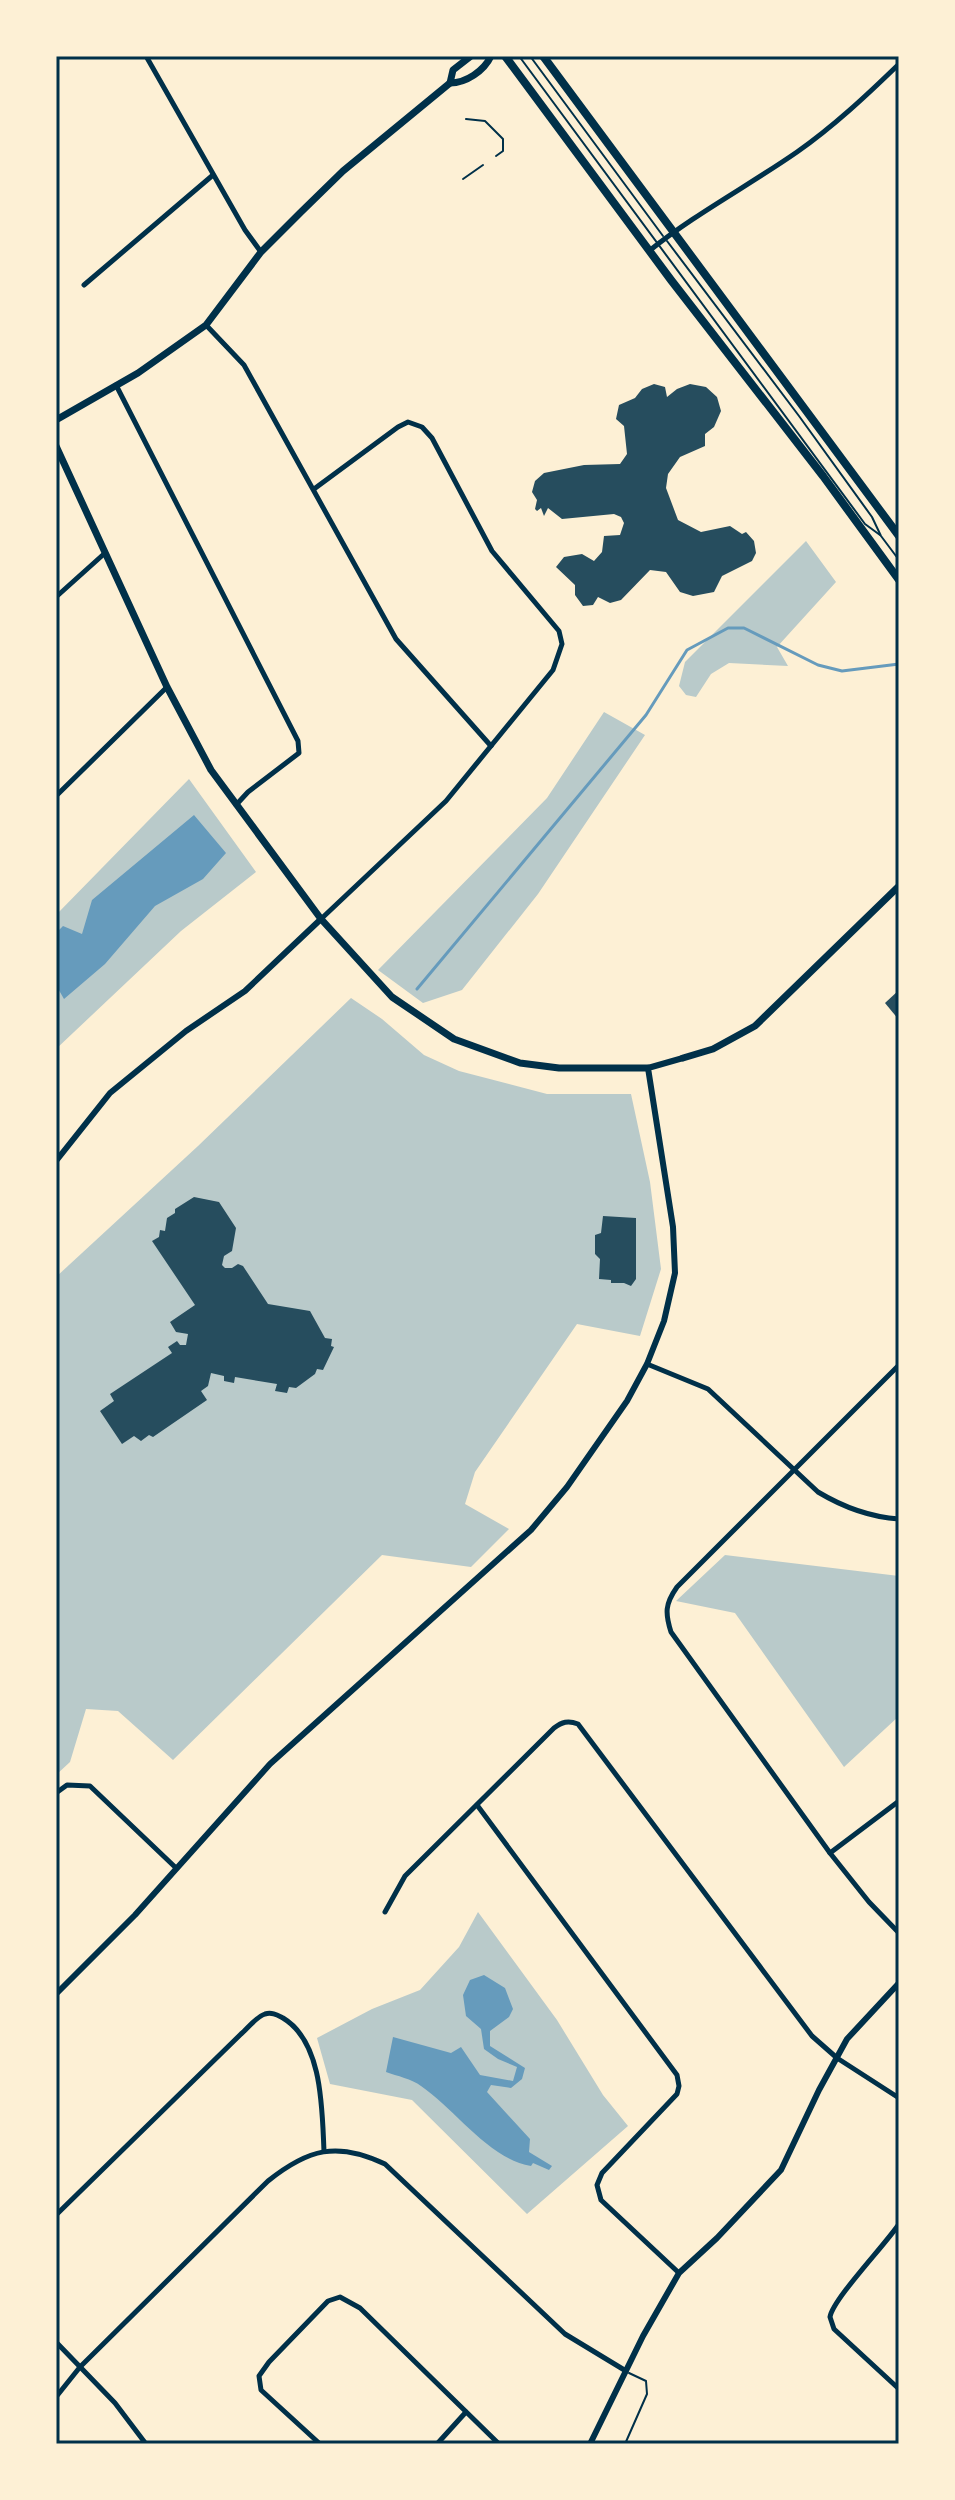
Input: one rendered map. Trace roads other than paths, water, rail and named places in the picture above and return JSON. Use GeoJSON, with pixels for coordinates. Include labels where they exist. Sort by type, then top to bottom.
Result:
{"type":"FeatureCollection","features":[{"type":"Feature","properties":{"kind":"main road"},"geometry":{"type":"LineString","coordinates":[[56,420],[116,385],[206,325],[261,252],[343,171],[450,83],[453,70],[471,56]]}},
{"type":"Feature","properties":{"kind":"main road"},"geometry":{"type":"LineString","coordinates":[[450,83],[463,83],[489,62],[491,56]]}},
{"type":"Feature","properties":{"kind":"main road"},"geometry":{"type":"LineString","coordinates":[[505,56],[899,580]]}},
{"type":"Feature","properties":{"kind":"main road"},"geometry":{"type":"LineString","coordinates":[[543,56],[668,235],[899,536]]}},
{"type":"Feature","properties":{"kind":"main road"},"geometry":{"type":"LineString","coordinates":[[56,446],[167,687],[211,770],[321,919],[392,997],[454,1039],[520,1063],[559,1068],[648,1068]]}},
{"type":"Feature","properties":{"kind":"main road"},"geometry":{"type":"LineString","coordinates":[[683,1058],[713,1049],[755,1026],[899,886]]}},
{"type":"Feature","properties":{"kind":"street"},"geometry":{"type":"LineString","coordinates":[[146,56],[213,175],[261,252]]}},
{"type":"Feature","properties":{"kind":"street"},"geometry":{"type":"LineString","coordinates":[[649,251],[668,235],[798,152],[857,106],[899,64]]}},
{"type":"Feature","properties":{"kind":"street"},"geometry":{"type":"LineString","coordinates":[[84,285],[213,175]]}},
{"type":"Feature","properties":{"kind":"street"},"geometry":{"type":"LineString","coordinates":[[206,325],[244,365],[396,639],[491,746]]}},
{"type":"Feature","properties":{"kind":"street"},"geometry":{"type":"LineString","coordinates":[[116,385],[298,741],[299,753],[236,805]]}},
{"type":"Feature","properties":{"kind":"street"},"geometry":{"type":"LineString","coordinates":[[56,1161],[110,1093],[186,1031],[245,991],[446,801],[553,670],[562,644],[559,631],[492,551],[432,438],[422,427],[408,422],[314,489]]}},
{"type":"Feature","properties":{"kind":"street"},"geometry":{"type":"LineString","coordinates":[[56,597],[105,553]]}},
{"type":"Feature","properties":{"kind":"street"},"geometry":{"type":"LineString","coordinates":[[56,796],[167,687]]}},
{"type":"Feature","properties":{"kind":"street"},"geometry":{"type":"LineString","coordinates":[[56,1994],[135,1915],[270,1764],[531,1530],[600,1443],[647,1364],[664,1321],[675,1273],[673,1227],[648,1068],[683,1058]]}},
{"type":"Feature","properties":{"kind":"street"},"geometry":{"type":"LineString","coordinates":[[647,1364],[708,1389],[818,1492],[838,1504],[871,1516],[899,1519]]}},
{"type":"Feature","properties":{"kind":"street"},"geometry":{"type":"LineString","coordinates":[[899,1365],[677,1587],[668,1600],[665,1614],[671,1632],[830,1853],[869,1902],[899,1933]]}},
{"type":"Feature","properties":{"kind":"street"},"geometry":{"type":"LineString","coordinates":[[385,1912],[405,1876],[554,1728],[561,1722],[578,1724],[812,2036],[837,2058],[899,2098]]}},
{"type":"Feature","properties":{"kind":"street"},"geometry":{"type":"LineString","coordinates":[[56,1793],[67,1785],[90,1786],[175,1867]]}},
{"type":"Feature","properties":{"kind":"street"},"geometry":{"type":"LineString","coordinates":[[830,1853],[899,1801]]}},
{"type":"Feature","properties":{"kind":"street"},"geometry":{"type":"LineString","coordinates":[[477,1805],[677,2075],[677,2094],[602,2173],[597,2185],[601,2200],[679,2273]]}},
{"type":"Feature","properties":{"kind":"street"},"geometry":{"type":"LineString","coordinates":[[590,2444],[679,2273],[781,2170],[847,2039],[899,1983]]}},
{"type":"Feature","properties":{"kind":"street"},"geometry":{"type":"LineString","coordinates":[[56,2215],[241,2034],[265,2015],[275,2014],[289,2022],[310,2051],[319,2090],[324,2151]]}},
{"type":"Feature","properties":{"kind":"street"},"geometry":{"type":"LineString","coordinates":[[56,2397],[80,2367],[268,2181],[292,2162],[324,2151],[362,2153],[385,2164],[565,2334],[626,2371]]}},
{"type":"Feature","properties":{"kind":"street"},"geometry":{"type":"LineString","coordinates":[[899,2224],[835,2303],[830,2317],[834,2329],[899,2389]]}},
{"type":"Feature","properties":{"kind":"street"},"geometry":{"type":"LineString","coordinates":[[320,2444],[261,2390],[259,2376],[328,2301],[336,2298],[348,2300],[360,2308],[499,2444]]}},
{"type":"Feature","properties":{"kind":"street"},"geometry":{"type":"LineString","coordinates":[[56,2342],[121,2409],[146,2444]]}},
{"type":"Feature","properties":{"kind":"street"},"geometry":{"type":"LineString","coordinates":[[437,2444],[466,2412]]}},
{"type":"Feature","properties":{"kind":"lane"},"geometry":{"type":"LineString","coordinates":[[519,56],[865,524],[881,536]]}},
{"type":"Feature","properties":{"kind":"lane"},"geometry":{"type":"LineString","coordinates":[[530,56],[668,235],[872,517],[881,536],[899,560]]}},
{"type":"Feature","properties":{"kind":"lane"},"geometry":{"type":"LineString","coordinates":[[466,119],[485,121],[503,139],[503,151],[496,156]]}},
{"type":"Feature","properties":{"kind":"lane"},"geometry":{"type":"LineString","coordinates":[[463,179],[483,165]]}},
{"type":"Feature","properties":{"kind":"lane"},"geometry":{"type":"LineString","coordinates":[[625,2444],[647,2394],[646,2381],[626,2371]]}},
{"type":"Feature","properties":{"kind":"water"},"geometry":{"type":"Polygon","coordinates":[[[194,815],[226,853],[203,879],[155,906],[105,964],[64,999],[56,985],[56,933],[63,926],[82,934],[92,900],[194,815]]]}},
{"type":"Feature","properties":{"kind":"water"},"geometry":{"type":"Polygon","coordinates":[[[484,1975],[505,1988],[513,2009],[509,2017],[490,2031],[490,2046],[525,2068],[522,2079],[511,2088],[491,2085],[487,2092],[530,2139],[529,2152],[552,2166],[549,2170],[533,2163],[531,2166],[516,2162],[501,2154],[421,2086],[386,2072],[393,2037],[451,2053],[461,2047],[480,2075],[513,2081],[517,2067],[484,2049],[481,2029],[466,2016],[463,1995],[470,1980],[484,1975]]]}},
{"type":"Feature","properties":{"kind":"waterway"},"geometry":{"type":"LineString","coordinates":[[417,989],[646,715],[687,650],[728,628],[744,628],[818,665],[842,671],[899,664]]}}]}
